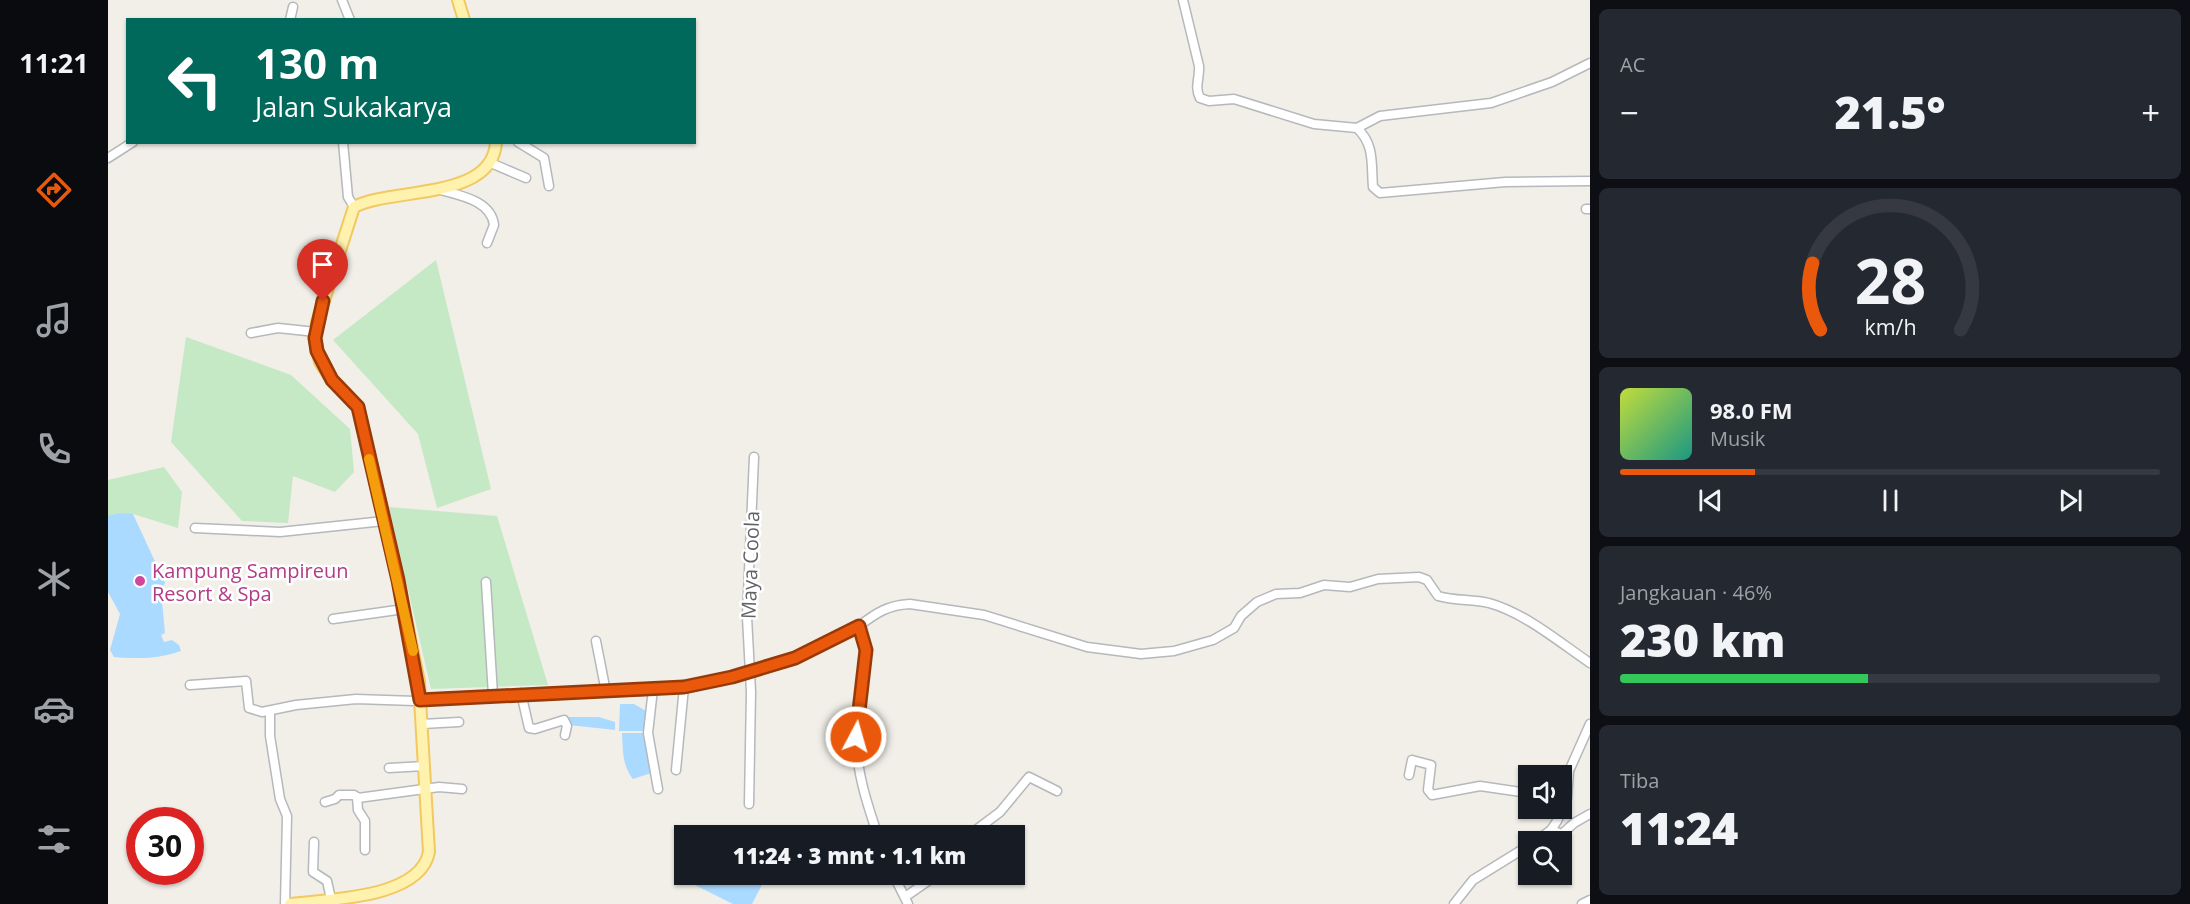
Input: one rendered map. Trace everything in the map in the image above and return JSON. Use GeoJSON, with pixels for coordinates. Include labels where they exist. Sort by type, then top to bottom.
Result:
{"type":"FeatureCollection","features":[{"type":"Feature","properties":{"kind":"main road"},"geometry":{"type":"LineString","coordinates":[[458,0],[463,18]]}},
{"type":"Feature","properties":{"kind":"main road"},"geometry":{"type":"LineString","coordinates":[[290,904],[392,888],[410,878],[424,864],[429,852],[420,700],[404,609],[358,407],[332,380],[320,362],[316,332],[329,280],[354,207],[369,201],[437,189],[477,176],[491,163],[496,144]]}},
{"type":"Feature","properties":{"kind":"street"},"geometry":{"type":"LineString","coordinates":[[342,0],[349,18]]}},
{"type":"Feature","properties":{"kind":"street"},"geometry":{"type":"LineString","coordinates":[[1183,0],[1199,66],[1196,88],[1200,98],[1209,101],[1234,99],[1314,124],[1357,128],[1380,116],[1491,103],[1552,82],[1590,63]]}},
{"type":"Feature","properties":{"kind":"street"},"geometry":{"type":"LineString","coordinates":[[290,18],[293,6]]}},
{"type":"Feature","properties":{"kind":"street"},"geometry":{"type":"LineString","coordinates":[[1357,128],[1369,142],[1373,163],[1373,187],[1380,193],[1505,182],[1590,181]]}},
{"type":"Feature","properties":{"kind":"street"},"geometry":{"type":"LineString","coordinates":[[108,158],[130,144]]}},
{"type":"Feature","properties":{"kind":"street"},"geometry":{"type":"LineString","coordinates":[[344,144],[348,196],[354,207]]}},
{"type":"Feature","properties":{"kind":"street"},"geometry":{"type":"LineString","coordinates":[[521,144],[544,158],[549,186]]}},
{"type":"Feature","properties":{"kind":"street"},"geometry":{"type":"LineString","coordinates":[[491,163],[526,178]]}},
{"type":"Feature","properties":{"kind":"street"},"geometry":{"type":"LineString","coordinates":[[437,189],[469,197],[488,212],[494,225],[487,243]]}},
{"type":"Feature","properties":{"kind":"street"},"geometry":{"type":"LineString","coordinates":[[251,333],[278,328],[316,332]]}},
{"type":"Feature","properties":{"kind":"street","name":"Maya Coola"},"geometry":{"type":"LineString","coordinates":[[748,804],[750,672],[747,617],[754,458]]}},
{"type":"Feature","properties":{"kind":"street"},"geometry":{"type":"LineString","coordinates":[[195,528],[280,532],[384,521]]}},
{"type":"Feature","properties":{"kind":"street"},"geometry":{"type":"LineString","coordinates":[[190,685],[246,681],[251,710],[270,711],[296,705],[356,699],[420,700],[520,693],[606,692],[684,687],[750,672],[795,658],[859,626],[879,611],[897,604],[991,616],[1102,651],[1146,654],[1174,651],[1221,637],[1234,628],[1256,603],[1267,596],[1300,593],[1319,586],[1350,587],[1378,579],[1419,577],[1427,580],[1438,596],[1487,603],[1505,610],[1542,630],[1590,663]]}},
{"type":"Feature","properties":{"kind":"street"},"geometry":{"type":"LineString","coordinates":[[486,582],[493,695]]}},
{"type":"Feature","properties":{"kind":"street"},"geometry":{"type":"LineString","coordinates":[[333,619],[404,609]]}},
{"type":"Feature","properties":{"kind":"street"},"geometry":{"type":"LineString","coordinates":[[859,626],[866,650],[856,721],[856,746],[863,786],[875,825]]}},
{"type":"Feature","properties":{"kind":"street"},"geometry":{"type":"LineString","coordinates":[[596,641],[606,692]]}},
{"type":"Feature","properties":{"kind":"street"},"geometry":{"type":"LineString","coordinates":[[676,770],[684,687]]}},
{"type":"Feature","properties":{"kind":"street"},"geometry":{"type":"LineString","coordinates":[[653,690],[648,733],[658,789]]}},
{"type":"Feature","properties":{"kind":"street"},"geometry":{"type":"LineString","coordinates":[[520,693],[529,728],[535,729],[564,720],[567,726],[565,735]]}},
{"type":"Feature","properties":{"kind":"street"},"geometry":{"type":"LineString","coordinates":[[270,711],[270,736],[280,799],[287,816],[285,904]]}},
{"type":"Feature","properties":{"kind":"street"},"geometry":{"type":"LineString","coordinates":[[422,724],[459,722]]}},
{"type":"Feature","properties":{"kind":"street"},"geometry":{"type":"LineString","coordinates":[[1572,765],[1590,724]]}},
{"type":"Feature","properties":{"kind":"street"},"geometry":{"type":"LineString","coordinates":[[1409,775],[1412,760],[1432,766],[1428,790],[1432,795],[1480,786],[1518,792]]}},
{"type":"Feature","properties":{"kind":"street"},"geometry":{"type":"LineString","coordinates":[[389,768],[425,766]]}},
{"type":"Feature","properties":{"kind":"street"},"geometry":{"type":"LineString","coordinates":[[983,825],[1000,812],[1029,777],[1057,791]]}},
{"type":"Feature","properties":{"kind":"street"},"geometry":{"type":"LineString","coordinates":[[325,802],[339,795],[354,795],[357,798],[427,789],[462,789]]}},
{"type":"Feature","properties":{"kind":"street"},"geometry":{"type":"LineString","coordinates":[[357,798],[358,810],[365,821],[365,850]]}},
{"type":"Feature","properties":{"kind":"street"},"geometry":{"type":"LineString","coordinates":[[1555,819],[1551,830],[1562,834],[1574,823],[1590,814]]}},
{"type":"Feature","properties":{"kind":"street"},"geometry":{"type":"LineString","coordinates":[[314,842],[313,872],[327,881],[331,899]]}},
{"type":"Feature","properties":{"kind":"street"},"geometry":{"type":"LineString","coordinates":[[1454,904],[1473,880],[1518,852]]}},
{"type":"Feature","properties":{"kind":"street"},"geometry":{"type":"LineString","coordinates":[[899,885],[907,901],[925,885]]}},
{"type":"Feature","properties":{"kind":"street"},"geometry":{"type":"LineString","coordinates":[[1582,904],[1590,900]]}},
{"type":"Feature","properties":{"kind":"green space"},"geometry":{"type":"Polygon","coordinates":[[[436,260],[491,489],[437,508],[418,434],[333,340],[436,260]]]}},
{"type":"Feature","properties":{"kind":"green space"},"geometry":{"type":"Polygon","coordinates":[[[186,337],[291,375],[350,429],[354,472],[335,492],[293,476],[288,523],[242,521],[171,442],[186,337]]]}},
{"type":"Feature","properties":{"kind":"green space"},"geometry":{"type":"Polygon","coordinates":[[[164,467],[182,492],[178,528],[133,514],[108,518],[108,480],[164,467]]]}},
{"type":"Feature","properties":{"kind":"green space"},"geometry":{"type":"Polygon","coordinates":[[[389,507],[497,516],[548,685],[431,689],[389,507]]]}},
{"type":"Feature","properties":{"kind":"water"},"geometry":{"type":"Polygon","coordinates":[[[119,513],[133,514],[165,583],[161,591],[165,633],[161,635],[164,642],[172,640],[179,645],[181,651],[156,657],[132,658],[114,657],[110,650],[120,614],[108,592],[108,516],[119,513]]]}},
{"type":"Feature","properties":{"kind":"water"},"geometry":{"type":"Polygon","coordinates":[[[620,704],[634,704],[648,712],[647,731],[619,731],[620,704]]]}},
{"type":"Feature","properties":{"kind":"water"},"geometry":{"type":"Polygon","coordinates":[[[568,717],[599,717],[615,722],[615,730],[569,725],[568,717]]]}},
{"type":"Feature","properties":{"kind":"water"},"geometry":{"type":"Polygon","coordinates":[[[622,733],[647,733],[651,773],[633,779],[629,774],[625,763],[622,733]]]}},
{"type":"Feature","properties":{"kind":"water"},"geometry":{"type":"Polygon","coordinates":[[[695,885],[762,885],[752,904],[733,904],[695,885]]]}},
{"type":"Feature","properties":{"kind":"slow traffic"},"geometry":{"type":"LineString","coordinates":[[369,459],[413,651]]}},
{"type":"Feature","properties":{"kind":"place","name":"Kampung Sampireun Resort & Spa"},"geometry":{"type":"Point","coordinates":[140,581]}},
{"type":"Feature","properties":{"kind":"route"},"geometry":{"type":"LineString","coordinates":[[323,301],[315,338],[317,351],[320,362],[332,380],[353,398],[358,407],[398,580],[419,682],[420,700],[520,693],[600,693],[684,687],[732,677],[795,658],[859,626],[866,650],[856,721],[856,737]]}}]}
